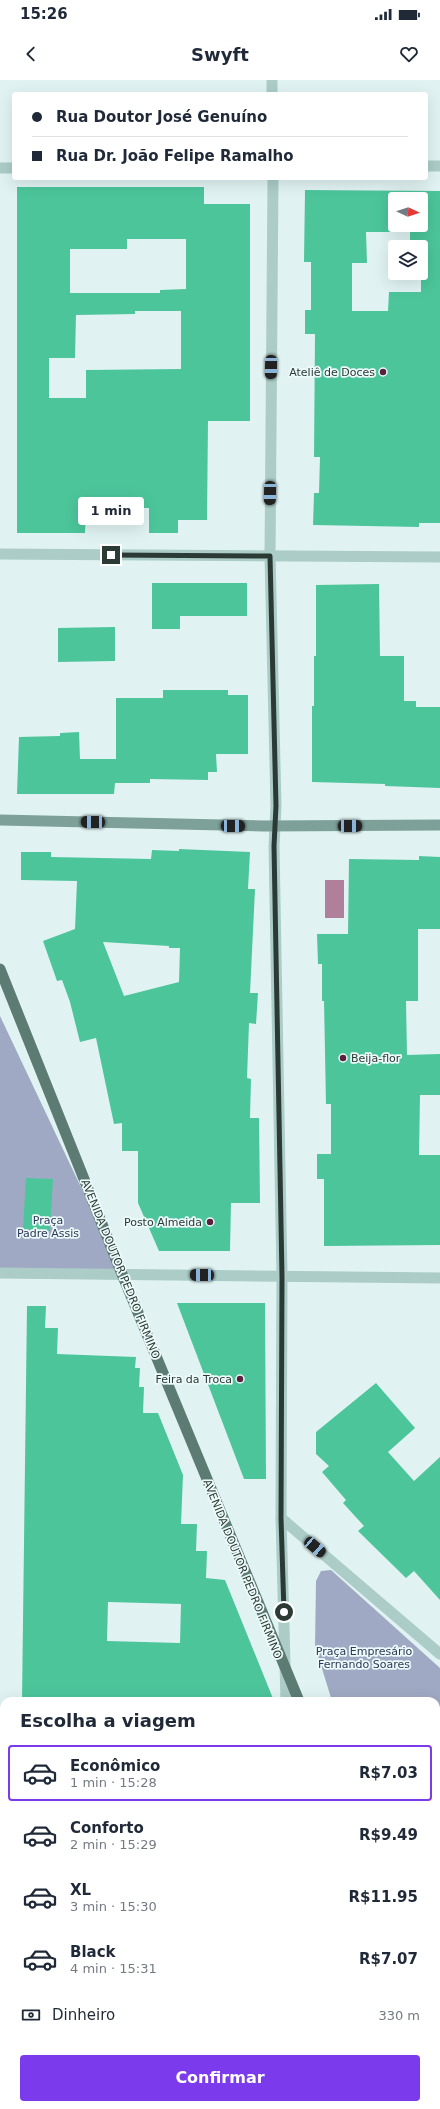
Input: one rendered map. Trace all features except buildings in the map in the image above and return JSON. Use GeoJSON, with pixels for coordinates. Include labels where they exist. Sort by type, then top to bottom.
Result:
{"type":"FeatureCollection","features":[{"type":"Feature","properties":{"kind":"main road"},"geometry":{"type":"LineString","coordinates":[[0,820],[275,825],[440,825]]}},
{"type":"Feature","properties":{"kind":"main road","name":"AVENIDA DOUTOR PEDRO FIRMINO"},"geometry":{"type":"LineString","coordinates":[[0,968],[122,1274],[286,1675],[297,1697]]}},
{"type":"Feature","properties":{"kind":"street"},"geometry":{"type":"LineString","coordinates":[[272,80],[272,92]]}},
{"type":"Feature","properties":{"kind":"street"},"geometry":{"type":"LineString","coordinates":[[428,166],[440,166]]}},
{"type":"Feature","properties":{"kind":"street"},"geometry":{"type":"LineString","coordinates":[[0,168],[12,168]]}},
{"type":"Feature","properties":{"kind":"street"},"geometry":{"type":"LineString","coordinates":[[273,180],[270,556],[282,1277],[281,1518],[286,1697]]}},
{"type":"Feature","properties":{"kind":"street"},"geometry":{"type":"LineString","coordinates":[[0,554],[440,557]]}},
{"type":"Feature","properties":{"kind":"street"},"geometry":{"type":"LineString","coordinates":[[0,1273],[440,1278]]}},
{"type":"Feature","properties":{"kind":"street"},"geometry":{"type":"LineString","coordinates":[[281,1518],[440,1654]]}},
{"type":"Feature","properties":{"kind":"green space","name":"Praça Padre Assis"},"geometry":{"type":"Polygon","coordinates":[[[0,1016],[122,1274],[0,1273],[0,1016]]]}},
{"type":"Feature","properties":{"kind":"green space","name":"Praça Empresário Fernando Soares"},"geometry":{"type":"Polygon","coordinates":[[[331,1570],[440,1668],[440,1697],[331,1697],[315,1646],[316,1581],[321,1571],[331,1570]]]}},
{"type":"Feature","properties":{"kind":"shaded area"},"geometry":{"type":"Polygon","coordinates":[[[325,880],[344,880],[344,918],[325,918],[325,880]]]}},
{"type":"Feature","properties":{"kind":"place","name":"Ateliê de Doces"},"geometry":{"type":"Point","coordinates":[383,372]}},
{"type":"Feature","properties":{"kind":"place","name":"Beija-flor"},"geometry":{"type":"Point","coordinates":[343,1058]}},
{"type":"Feature","properties":{"kind":"place","name":"Posto Almeida"},"geometry":{"type":"Point","coordinates":[210,1222]}},
{"type":"Feature","properties":{"kind":"place","name":"Feira da Troca"},"geometry":{"type":"Point","coordinates":[240,1379]}},
{"type":"Feature","properties":{"kind":"route"},"geometry":{"type":"LineString","coordinates":[[111,555],[270,556],[276,806],[274,846],[282,1277],[281,1518],[284,1612]]}}]}
